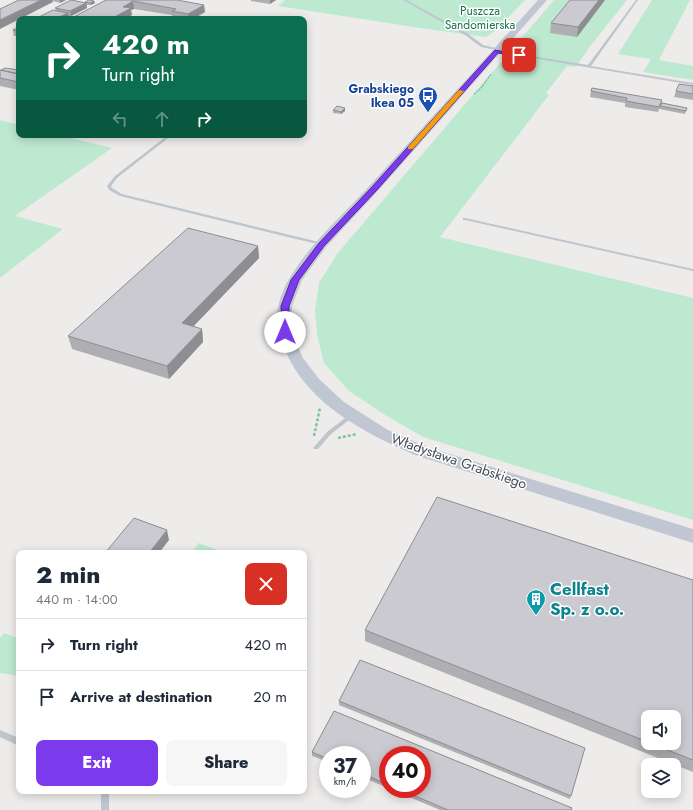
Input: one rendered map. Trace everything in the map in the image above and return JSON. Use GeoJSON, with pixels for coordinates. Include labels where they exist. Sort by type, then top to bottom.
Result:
{"type":"FeatureCollection","features":[{"type":"Feature","properties":{"kind":"street","name":"Władysława Grabskiego"},"geometry":{"type":"LineString","coordinates":[[543,0],[500,51],[321,244],[295,280],[285,306],[285,332],[296,359],[302,369],[325,396],[352,416],[382,434],[421,450],[467,466],[693,536]]}},
{"type":"Feature","properties":{"kind":"lane"},"geometry":{"type":"LineString","coordinates":[[404,0],[466,34],[482,46],[500,51],[693,84]]}},
{"type":"Feature","properties":{"kind":"lane"},"geometry":{"type":"LineString","coordinates":[[589,67],[637,0]]}},
{"type":"Feature","properties":{"kind":"lane"},"geometry":{"type":"LineString","coordinates":[[166,138],[116,177],[109,186],[110,189],[121,195],[321,244]]}},
{"type":"Feature","properties":{"kind":"lane"},"geometry":{"type":"LineString","coordinates":[[465,219],[693,270]]}},
{"type":"Feature","properties":{"kind":"lane"},"geometry":{"type":"LineString","coordinates":[[318,446],[335,427],[352,416]]}},
{"type":"Feature","properties":{"kind":"lane"},"geometry":{"type":"LineString","coordinates":[[0,733],[16,741]]}},
{"type":"Feature","properties":{"kind":"lane"},"geometry":{"type":"LineString","coordinates":[[105,794],[105,810]]}},
{"type":"Feature","properties":{"kind":"path"},"geometry":{"type":"LineString","coordinates":[[470,97],[490,78],[500,51]]}},
{"type":"Feature","properties":{"kind":"path"},"geometry":{"type":"LineString","coordinates":[[318,446],[311,440],[314,436],[321,411],[320,404]]}},
{"type":"Feature","properties":{"kind":"green space","name":"Puszcza Sandomierska"},"geometry":{"type":"Polygon","coordinates":[[[285,0],[525,0],[495,31],[486,37],[278,6],[285,0]]]}},
{"type":"Feature","properties":{"kind":"green space"},"geometry":{"type":"Polygon","coordinates":[[[554,0],[627,0],[588,49],[576,67],[567,66],[546,93],[549,95],[440,237],[693,298],[693,520],[423,437],[385,415],[349,391],[324,363],[317,334],[315,310],[319,283],[337,254],[554,0]]]}},
{"type":"Feature","properties":{"kind":"green space"},"geometry":{"type":"Polygon","coordinates":[[[652,0],[690,0],[659,60],[693,66],[693,80],[643,72],[651,59],[618,54],[652,0]]]}},
{"type":"Feature","properties":{"kind":"green space"},"geometry":{"type":"Polygon","coordinates":[[[0,120],[16,124],[16,138],[71,138],[112,148],[15,216],[63,229],[0,278],[0,120]]]}},
{"type":"Feature","properties":{"kind":"green space"},"geometry":{"type":"Polygon","coordinates":[[[199,543],[217,550],[193,550],[199,543]]]}},
{"type":"Feature","properties":{"kind":"green space"},"geometry":{"type":"Polygon","coordinates":[[[4,633],[16,638],[16,676],[0,673],[0,638],[4,633]]]}},
{"type":"Feature","properties":{"kind":"building"},"geometry":{"type":"Polygon","coordinates":[[[19,0],[41,0],[0,20],[0,9],[19,0]]]}},
{"type":"Feature","properties":{"kind":"building"},"geometry":{"type":"Polygon","coordinates":[[[71,0],[86,3],[70,11],[55,8],[71,0]]]}},
{"type":"Feature","properties":{"kind":"building"},"geometry":{"type":"Polygon","coordinates":[[[89,0],[94,1],[90,3],[85,2],[89,0]]]}},
{"type":"Feature","properties":{"kind":"building"},"geometry":{"type":"Polygon","coordinates":[[[106,0],[177,0],[204,5],[188,14],[172,11],[176,9],[133,1],[123,7],[131,8],[116,16],[76,16],[106,0]]]}},
{"type":"Feature","properties":{"kind":"building"},"geometry":{"type":"Polygon","coordinates":[[[570,0],[599,0],[578,27],[551,23],[570,0]]]}},
{"type":"Feature","properties":{"kind":"building"},"geometry":{"type":"Polygon","coordinates":[[[53,10],[68,13],[62,16],[41,16],[53,10]]]}},
{"type":"Feature","properties":{"kind":"building"},"geometry":{"type":"Polygon","coordinates":[[[5,68],[16,70],[16,73],[1,70],[5,68]]]}},
{"type":"Feature","properties":{"kind":"building"},"geometry":{"type":"Polygon","coordinates":[[[0,70],[16,73],[16,81],[0,78],[0,70]]]}},
{"type":"Feature","properties":{"kind":"building"},"geometry":{"type":"Polygon","coordinates":[[[679,84],[693,86],[693,94],[676,91],[679,84]]]}},
{"type":"Feature","properties":{"kind":"building"},"geometry":{"type":"Polygon","coordinates":[[[592,88],[662,100],[659,107],[626,101],[627,98],[591,91],[592,88]]]}},
{"type":"Feature","properties":{"kind":"building"},"geometry":{"type":"Polygon","coordinates":[[[662,103],[687,108],[686,111],[660,106],[662,103]]]}},
{"type":"Feature","properties":{"kind":"building"},"geometry":{"type":"Polygon","coordinates":[[[337,106],[345,108],[341,112],[333,110],[337,106]]]}},
{"type":"Feature","properties":{"kind":"building"},"geometry":{"type":"Polygon","coordinates":[[[188,228],[258,246],[182,323],[202,329],[167,366],[68,336],[188,228]]]}},
{"type":"Feature","properties":{"kind":"building","name":"Cellfast Sp. z o.o."},"geometry":{"type":"Polygon","coordinates":[[[437,497],[693,580],[693,760],[668,750],[681,750],[681,710],[641,710],[641,739],[365,630],[437,497]]]}},
{"type":"Feature","properties":{"kind":"building"},"geometry":{"type":"Polygon","coordinates":[[[134,518],[167,530],[151,550],[107,550],[134,518]]]}},
{"type":"Feature","properties":{"kind":"building"},"geometry":{"type":"Polygon","coordinates":[[[360,660],[585,748],[571,796],[339,701],[360,660]]]}},
{"type":"Feature","properties":{"kind":"building"},"geometry":{"type":"Polygon","coordinates":[[[334,711],[420,746],[379,746],[379,781],[371,777],[371,746],[319,746],[319,755],[312,752],[334,711]]]}},
{"type":"Feature","properties":{"kind":"building"},"geometry":{"type":"Polygon","coordinates":[[[431,751],[572,808],[571,810],[448,810],[420,798],[431,798],[431,751]]]}},
{"type":"Feature","properties":{"kind":"slow traffic"},"geometry":{"type":"LineString","coordinates":[[410,148],[461,91]]}},
{"type":"Feature","properties":{"kind":"place","name":"Grabskiego Ikea 05"},"geometry":{"type":"Point","coordinates":[428,113]}},
{"type":"Feature","properties":{"kind":"place","name":"Cellfast Sp. z o.o."},"geometry":{"type":"Point","coordinates":[536,616]}},
{"type":"Feature","properties":{"kind":"route"},"geometry":{"type":"LineString","coordinates":[[285,332],[285,306],[295,280],[321,244],[373,189],[497,51],[519,55]]}}]}
